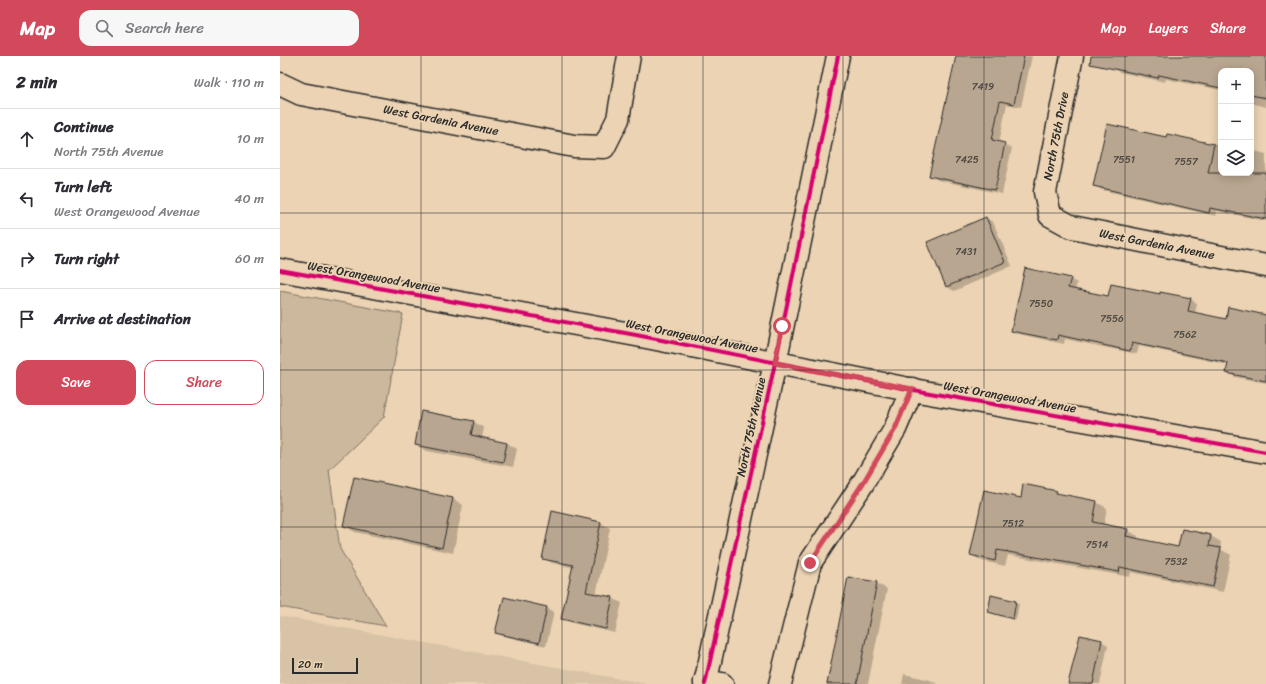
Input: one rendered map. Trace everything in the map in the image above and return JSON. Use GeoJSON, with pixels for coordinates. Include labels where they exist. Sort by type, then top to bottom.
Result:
{"type":"FeatureCollection","features":[{"type":"Feature","properties":{"kind":"street","name":"West Gardenia Avenue"},"geometry":{"type":"LineString","coordinates":[[280,84],[301,94],[574,146],[604,147],[618,119],[629,56]]}},
{"type":"Feature","properties":{"kind":"street","name":"North 75th Avenue"},"geometry":{"type":"LineString","coordinates":[[711,683],[838,56]]}},
{"type":"Feature","properties":{"kind":"street","name":"North 75th Drive"},"geometry":{"type":"LineString","coordinates":[[1050,215],[1045,192],[1072,56]]}},
{"type":"Feature","properties":{"kind":"street","name":"West Gardenia Avenue"},"geometry":{"type":"LineString","coordinates":[[1050,215],[1072,227],[1266,266]]}},
{"type":"Feature","properties":{"kind":"street","name":"West Orangewood Avenue"},"geometry":{"type":"LineString","coordinates":[[280,270],[628,334],[912,389],[1266,452]]}},
{"type":"Feature","properties":{"kind":"street"},"geometry":{"type":"LineString","coordinates":[[780,684],[810,563],[863,483],[895,429],[912,389]]}},
{"type":"Feature","properties":{"kind":"shaded area"},"geometry":{"type":"Polygon","coordinates":[[[280,291],[403,314],[384,417],[329,470],[340,549],[386,626],[280,607],[280,291]]]}},
{"type":"Feature","properties":{"kind":"shaded area"},"geometry":{"type":"Polygon","coordinates":[[[280,616],[648,684],[280,684],[280,616]]]}},
{"type":"Feature","properties":{"kind":"building"},"geometry":{"type":"Polygon","coordinates":[[[956,56],[1024,56],[1014,104],[1000,101],[992,140],[1005,143],[995,190],[929,176],[956,56]]]}},
{"type":"Feature","properties":{"kind":"building"},"geometry":{"type":"Polygon","coordinates":[[[1091,56],[1266,56],[1266,98],[1254,96],[1254,68],[1218,68],[1218,87],[1159,75],[1158,78],[1090,64],[1091,56]]]}},
{"type":"Feature","properties":{"kind":"building"},"geometry":{"type":"Polygon","coordinates":[[[1107,124],[1166,137],[1167,134],[1214,144],[1208,173],[1218,173],[1218,176],[1254,176],[1254,173],[1266,173],[1266,219],[1210,208],[1209,213],[1093,186],[1107,124]]]}},
{"type":"Feature","properties":{"kind":"building"},"geometry":{"type":"Polygon","coordinates":[[[986,217],[1005,262],[946,287],[927,242],[986,217]]]}},
{"type":"Feature","properties":{"kind":"building"},"geometry":{"type":"Polygon","coordinates":[[[1025,268],[1071,278],[1068,288],[1108,296],[1111,284],[1160,294],[1160,292],[1191,298],[1188,311],[1226,319],[1228,307],[1266,315],[1266,381],[1226,373],[1228,363],[1132,343],[1130,351],[1058,335],[1057,340],[1011,331],[1025,268]]]}},
{"type":"Feature","properties":{"kind":"building"},"geometry":{"type":"Polygon","coordinates":[[[421,411],[474,421],[471,435],[507,443],[503,462],[415,445],[421,411]]]}},
{"type":"Feature","properties":{"kind":"building"},"geometry":{"type":"Polygon","coordinates":[[[354,477],[453,498],[442,548],[343,526],[354,477]]]}},
{"type":"Feature","properties":{"kind":"building"},"geometry":{"type":"Polygon","coordinates":[[[1023,484],[1057,491],[1056,493],[1097,501],[1093,522],[1128,529],[1126,536],[1178,547],[1182,529],[1211,535],[1209,546],[1221,548],[1213,587],[1120,567],[1119,572],[997,550],[995,561],[970,555],[984,490],[1021,498],[1023,484]]]}},
{"type":"Feature","properties":{"kind":"building"},"geometry":{"type":"Polygon","coordinates":[[[552,511],[601,522],[586,592],[613,597],[606,629],[561,619],[573,565],[542,559],[552,511]]]}},
{"type":"Feature","properties":{"kind":"building"},"geometry":{"type":"Polygon","coordinates":[[[848,577],[877,582],[857,684],[827,684],[848,577]]]}},
{"type":"Feature","properties":{"kind":"building"},"geometry":{"type":"Polygon","coordinates":[[[991,595],[1016,601],[1013,619],[988,612],[991,595]]]}},
{"type":"Feature","properties":{"kind":"building"},"geometry":{"type":"Polygon","coordinates":[[[504,597],[547,607],[539,643],[495,633],[504,597]]]}},
{"type":"Feature","properties":{"kind":"building"},"geometry":{"type":"Polygon","coordinates":[[[1080,635],[1102,640],[1093,684],[1068,684],[1080,635]]]}},
{"type":"Feature","properties":{"kind":"cycle path"},"geometry":{"type":"LineString","coordinates":[[705,684],[775,363],[838,56]]}},
{"type":"Feature","properties":{"kind":"cycle path"},"geometry":{"type":"LineString","coordinates":[[280,270],[636,335],[924,392],[1266,452]]}},
{"type":"Feature","properties":{"kind":"route"},"geometry":{"type":"LineString","coordinates":[[782,326],[775,363],[912,389],[895,429],[863,483],[810,563]]}}]}
